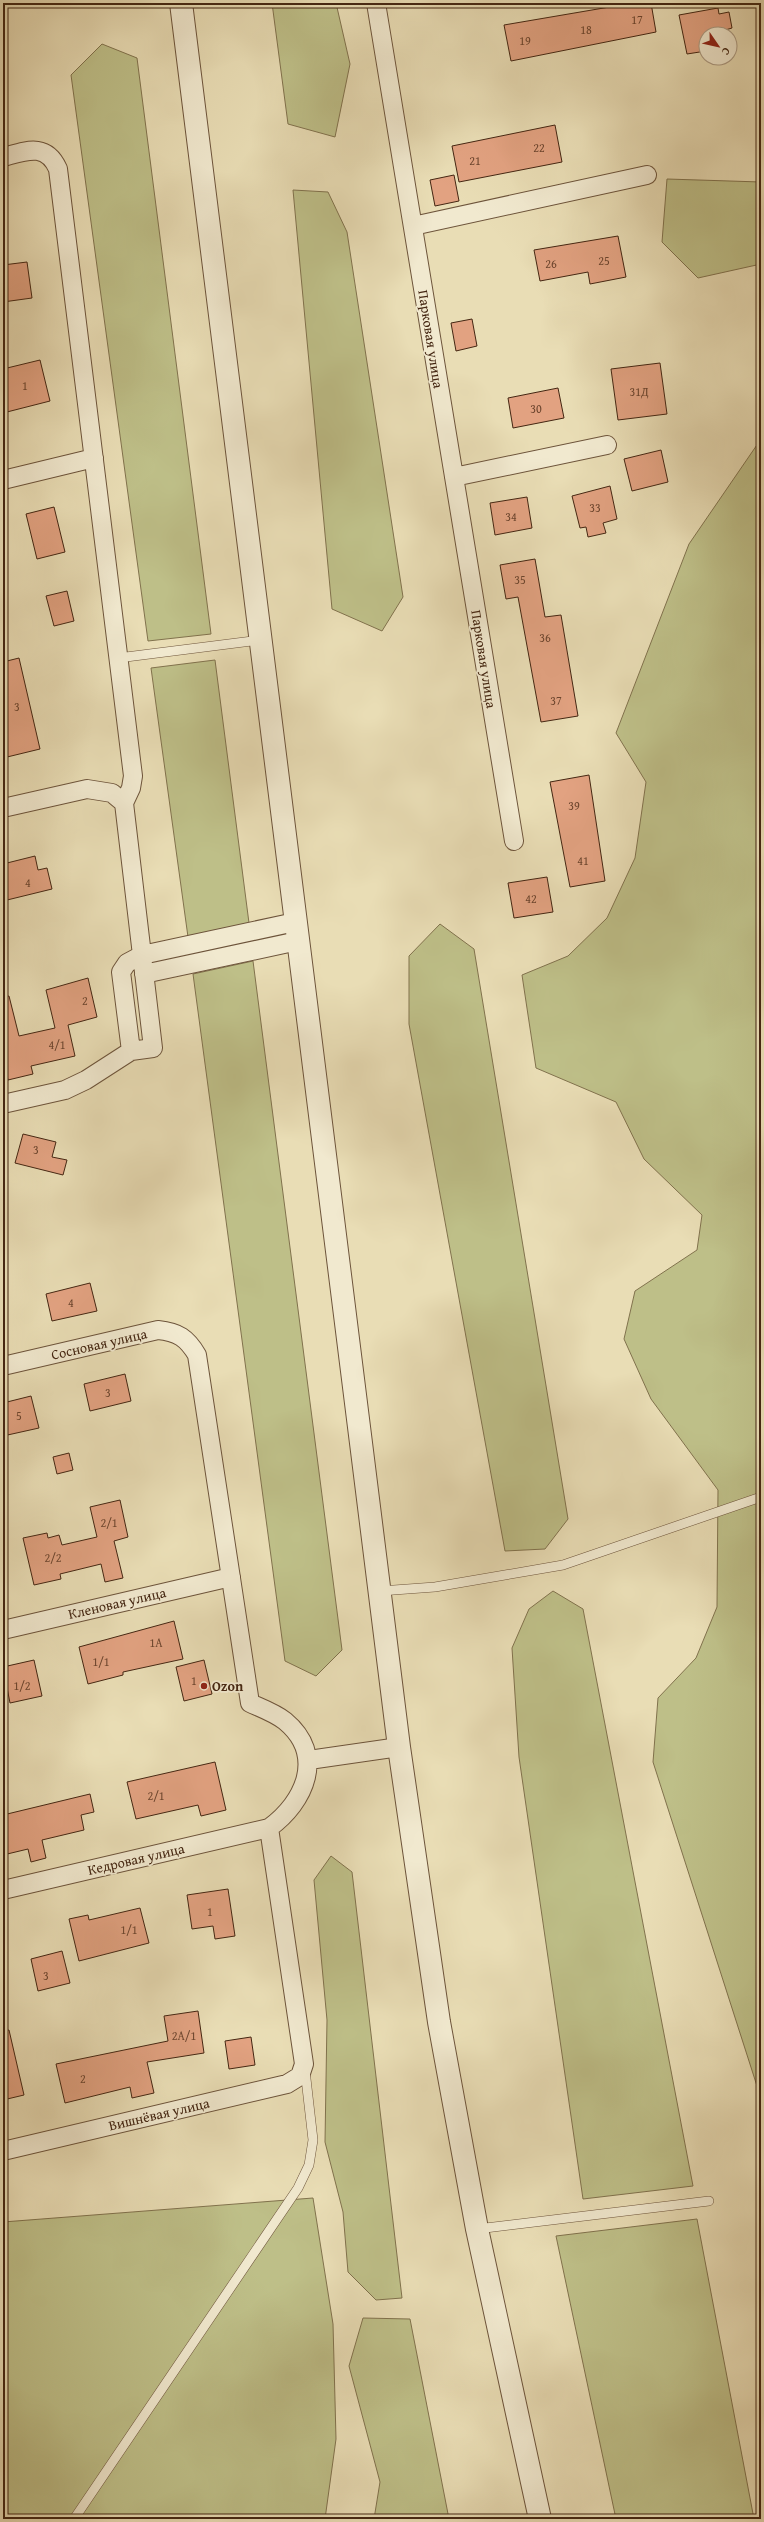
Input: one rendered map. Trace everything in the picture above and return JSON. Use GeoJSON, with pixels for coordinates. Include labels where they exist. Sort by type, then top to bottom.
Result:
{"type":"FeatureCollection","features":[{"type":"Feature","properties":{"kind":"street"},"geometry":{"type":"LineString","coordinates":[[181,3],[378,1591],[399,1747],[439,2022],[477,2229],[540,2519]]}},
{"type":"Feature","properties":{"kind":"street","name":"Парковая улица"},"geometry":{"type":"LineString","coordinates":[[376,3],[514,840]]}},
{"type":"Feature","properties":{"kind":"street"},"geometry":{"type":"LineString","coordinates":[[3,157],[39,150],[48,154],[58,169],[133,776],[131,788],[124,802],[153,1048],[131,1051],[86,1080],[65,1090],[3,1104]]}},
{"type":"Feature","properties":{"kind":"street"},"geometry":{"type":"LineString","coordinates":[[412,226],[647,175]]}},
{"type":"Feature","properties":{"kind":"street"},"geometry":{"type":"LineString","coordinates":[[454,476],[607,444]]}},
{"type":"Feature","properties":{"kind":"street"},"geometry":{"type":"LineString","coordinates":[[3,480],[94,458]]}},
{"type":"Feature","properties":{"kind":"street"},"geometry":{"type":"LineString","coordinates":[[3,808],[87,789],[100,789],[112,793],[124,802]]}},
{"type":"Feature","properties":{"kind":"street"},"geometry":{"type":"LineString","coordinates":[[131,1051],[121,972],[126,962],[142,955],[297,932]]}},
{"type":"Feature","properties":{"kind":"street"},"geometry":{"type":"LineString","coordinates":[[144,974],[297,932]]}},
{"type":"Feature","properties":{"kind":"street","name":"Сосновая улица"},"geometry":{"type":"LineString","coordinates":[[3,1366],[158,1330],[171,1331],[184,1336],[197,1356],[231,1577]]}},
{"type":"Feature","properties":{"kind":"street"},"geometry":{"type":"LineString","coordinates":[[231,1577],[250,1702],[285,1721],[299,1736],[309,1760],[304,1786],[292,1807],[269,1828],[304,2064]]}},
{"type":"Feature","properties":{"kind":"street","name":"Кленовая улица"},"geometry":{"type":"LineString","coordinates":[[3,1630],[231,1577]]}},
{"type":"Feature","properties":{"kind":"street"},"geometry":{"type":"LineString","coordinates":[[309,1760],[399,1747]]}},
{"type":"Feature","properties":{"kind":"street","name":"Кедровая улица"},"geometry":{"type":"LineString","coordinates":[[3,1890],[269,1828]]}},
{"type":"Feature","properties":{"kind":"street","name":"Вишнёвая улица"},"geometry":{"type":"LineString","coordinates":[[3,2151],[287,2084],[300,2076],[304,2064]]}},
{"type":"Feature","properties":{"kind":"lane"},"geometry":{"type":"LineString","coordinates":[[118,658],[260,640]]}},
{"type":"Feature","properties":{"kind":"lane"},"geometry":{"type":"LineString","coordinates":[[378,1591],[435,1587],[563,1566],[761,1497]]}},
{"type":"Feature","properties":{"kind":"lane"},"geometry":{"type":"LineString","coordinates":[[74,2519],[298,2188],[309,2165],[313,2140],[304,2064]]}},
{"type":"Feature","properties":{"kind":"lane"},"geometry":{"type":"LineString","coordinates":[[477,2229],[709,2201]]}},
{"type":"Feature","properties":{"kind":"green space"},"geometry":{"type":"Polygon","coordinates":[[[272,3],[336,3],[350,64],[335,137],[288,124],[272,3]]]}},
{"type":"Feature","properties":{"kind":"green space"},"geometry":{"type":"Polygon","coordinates":[[[102,44],[137,58],[211,634],[148,641],[71,75],[102,44]]]}},
{"type":"Feature","properties":{"kind":"green space"},"geometry":{"type":"Polygon","coordinates":[[[667,179],[761,182],[761,264],[698,278],[662,242],[667,179]]]}},
{"type":"Feature","properties":{"kind":"green space"},"geometry":{"type":"Polygon","coordinates":[[[293,190],[328,192],[347,232],[403,597],[382,631],[332,609],[293,190]]]}},
{"type":"Feature","properties":{"kind":"green space"},"geometry":{"type":"Polygon","coordinates":[[[761,439],[761,2086],[757,2086],[653,1762],[658,1698],[696,1658],[717,1607],[718,1490],[651,1399],[624,1339],[635,1291],[697,1250],[702,1215],[644,1159],[616,1102],[536,1068],[522,975],[568,956],[607,918],[635,858],[646,782],[616,733],[689,544],[761,439]]]}},
{"type":"Feature","properties":{"kind":"green space"},"geometry":{"type":"Polygon","coordinates":[[[215,660],[249,923],[188,937],[151,668],[215,660]]]}},
{"type":"Feature","properties":{"kind":"green space"},"geometry":{"type":"Polygon","coordinates":[[[440,924],[474,949],[568,1519],[545,1549],[505,1551],[409,1024],[409,956],[440,924]]]}},
{"type":"Feature","properties":{"kind":"green space"},"geometry":{"type":"Polygon","coordinates":[[[253,961],[342,1650],[316,1676],[285,1661],[193,974],[253,961]]]}},
{"type":"Feature","properties":{"kind":"green space"},"geometry":{"type":"Polygon","coordinates":[[[553,1591],[583,1609],[693,2186],[583,2199],[519,1757],[512,1648],[529,1609],[553,1591]]]}},
{"type":"Feature","properties":{"kind":"green space"},"geometry":{"type":"Polygon","coordinates":[[[331,1856],[352,1872],[402,2298],[376,2300],[348,2272],[343,2212],[325,2142],[327,2020],[314,1880],[331,1856]]]}},
{"type":"Feature","properties":{"kind":"green space"},"geometry":{"type":"Polygon","coordinates":[[[313,2198],[333,2324],[336,2439],[325,2519],[3,2519],[3,2222],[313,2198]]]}},
{"type":"Feature","properties":{"kind":"green space"},"geometry":{"type":"Polygon","coordinates":[[[697,2219],[754,2519],[616,2519],[556,2236],[697,2219]]]}},
{"type":"Feature","properties":{"kind":"green space"},"geometry":{"type":"Polygon","coordinates":[[[363,2318],[410,2319],[449,2519],[374,2519],[380,2482],[349,2366],[363,2318]]]}},
{"type":"Feature","properties":{"kind":"building"},"geometry":{"type":"Polygon","coordinates":[[[633,3],[651,3],[656,32],[511,61],[504,25],[633,3]]]}},
{"type":"Feature","properties":{"kind":"building"},"geometry":{"type":"Polygon","coordinates":[[[718,8],[719,14],[729,12],[732,26],[698,26],[698,52],[687,54],[679,15],[718,8]]]}},
{"type":"Feature","properties":{"kind":"building"},"geometry":{"type":"Polygon","coordinates":[[[555,125],[562,162],[459,182],[452,146],[555,125]]]}},
{"type":"Feature","properties":{"kind":"building"},"geometry":{"type":"Polygon","coordinates":[[[454,175],[459,201],[435,206],[430,180],[454,175]]]}},
{"type":"Feature","properties":{"kind":"building"},"geometry":{"type":"Polygon","coordinates":[[[618,236],[626,277],[590,284],[588,272],[540,281],[534,250],[618,236]]]}},
{"type":"Feature","properties":{"kind":"building"},"geometry":{"type":"Polygon","coordinates":[[[27,262],[32,298],[3,302],[3,265],[27,262]]]}},
{"type":"Feature","properties":{"kind":"building"},"geometry":{"type":"Polygon","coordinates":[[[472,319],[477,346],[456,351],[451,323],[472,319]]]}},
{"type":"Feature","properties":{"kind":"building"},"geometry":{"type":"Polygon","coordinates":[[[40,360],[50,401],[3,413],[3,369],[40,360]]]}},
{"type":"Feature","properties":{"kind":"building"},"geometry":{"type":"Polygon","coordinates":[[[660,363],[667,414],[618,420],[611,369],[660,363]]]}},
{"type":"Feature","properties":{"kind":"building"},"geometry":{"type":"Polygon","coordinates":[[[558,388],[564,418],[513,428],[508,398],[558,388]]]}},
{"type":"Feature","properties":{"kind":"building"},"geometry":{"type":"Polygon","coordinates":[[[661,450],[668,482],[632,491],[624,459],[661,450]]]}},
{"type":"Feature","properties":{"kind":"building"},"geometry":{"type":"Polygon","coordinates":[[[610,486],[617,519],[603,523],[606,533],[588,537],[586,527],[580,528],[572,496],[610,486]]]}},
{"type":"Feature","properties":{"kind":"building"},"geometry":{"type":"Polygon","coordinates":[[[527,497],[532,528],[495,535],[490,503],[527,497]]]}},
{"type":"Feature","properties":{"kind":"building"},"geometry":{"type":"Polygon","coordinates":[[[54,507],[65,552],[37,559],[26,514],[54,507]]]}},
{"type":"Feature","properties":{"kind":"building"},"geometry":{"type":"Polygon","coordinates":[[[535,559],[545,617],[561,615],[578,716],[541,722],[518,597],[506,599],[500,565],[535,559]]]}},
{"type":"Feature","properties":{"kind":"building"},"geometry":{"type":"Polygon","coordinates":[[[67,591],[74,621],[54,626],[46,596],[67,591]]]}},
{"type":"Feature","properties":{"kind":"building"},"geometry":{"type":"Polygon","coordinates":[[[19,658],[40,749],[3,758],[3,662],[19,658]]]}},
{"type":"Feature","properties":{"kind":"building"},"geometry":{"type":"Polygon","coordinates":[[[589,775],[605,881],[570,887],[550,782],[589,775]]]}},
{"type":"Feature","properties":{"kind":"building"},"geometry":{"type":"Polygon","coordinates":[[[35,856],[38,870],[47,868],[52,889],[3,901],[3,864],[35,856]]]}},
{"type":"Feature","properties":{"kind":"building"},"geometry":{"type":"Polygon","coordinates":[[[547,877],[553,912],[514,918],[508,883],[547,877]]]}},
{"type":"Feature","properties":{"kind":"building"},"geometry":{"type":"Polygon","coordinates":[[[88,978],[97,1017],[68,1025],[75,1056],[31,1066],[33,1074],[8,1080],[3,1059],[3,997],[9,996],[19,1036],[55,1028],[46,990],[88,978]]]}},
{"type":"Feature","properties":{"kind":"building"},"geometry":{"type":"Polygon","coordinates":[[[23,1134],[56,1142],[52,1157],[67,1160],[63,1175],[15,1163],[23,1134]]]}},
{"type":"Feature","properties":{"kind":"building"},"geometry":{"type":"Polygon","coordinates":[[[90,1283],[97,1311],[52,1321],[46,1294],[90,1283]]]}},
{"type":"Feature","properties":{"kind":"building"},"geometry":{"type":"Polygon","coordinates":[[[125,1374],[131,1401],[90,1411],[84,1384],[125,1374]]]}},
{"type":"Feature","properties":{"kind":"building"},"geometry":{"type":"Polygon","coordinates":[[[31,1396],[39,1428],[3,1436],[3,1403],[31,1396]]]}},
{"type":"Feature","properties":{"kind":"building"},"geometry":{"type":"Polygon","coordinates":[[[69,1453],[73,1470],[57,1474],[53,1457],[69,1453]]]}},
{"type":"Feature","properties":{"kind":"building"},"geometry":{"type":"Polygon","coordinates":[[[120,1500],[128,1537],[114,1541],[123,1578],[105,1582],[101,1564],[60,1574],[61,1579],[34,1585],[23,1538],[47,1533],[48,1538],[59,1535],[62,1545],[97,1537],[90,1507],[120,1500]]]}},
{"type":"Feature","properties":{"kind":"building"},"geometry":{"type":"Polygon","coordinates":[[[174,1621],[183,1659],[123,1672],[123,1675],[88,1684],[79,1647],[174,1621]]]}},
{"type":"Feature","properties":{"kind":"building"},"geometry":{"type":"Polygon","coordinates":[[[34,1660],[42,1696],[10,1703],[3,1667],[34,1660]]]}},
{"type":"Feature","properties":{"kind":"building"},"geometry":{"type":"Polygon","coordinates":[[[204,1660],[212,1694],[184,1701],[176,1667],[204,1660]]]}},
{"type":"Feature","properties":{"kind":"building"},"geometry":{"type":"Polygon","coordinates":[[[215,1762],[226,1810],[201,1816],[198,1805],[136,1819],[127,1782],[215,1762]]]}},
{"type":"Feature","properties":{"kind":"building"},"geometry":{"type":"Polygon","coordinates":[[[90,1794],[94,1812],[81,1815],[84,1830],[42,1840],[46,1858],[31,1862],[28,1849],[3,1855],[3,1815],[90,1794]]]}},
{"type":"Feature","properties":{"kind":"building"},"geometry":{"type":"Polygon","coordinates":[[[228,1889],[235,1936],[215,1939],[213,1926],[192,1929],[187,1895],[228,1889]]]}},
{"type":"Feature","properties":{"kind":"building"},"geometry":{"type":"Polygon","coordinates":[[[140,1908],[149,1943],[79,1961],[69,1919],[88,1915],[89,1920],[140,1908]]]}},
{"type":"Feature","properties":{"kind":"building"},"geometry":{"type":"Polygon","coordinates":[[[62,1951],[70,1983],[38,1991],[31,1959],[62,1951]]]}},
{"type":"Feature","properties":{"kind":"building"},"geometry":{"type":"Polygon","coordinates":[[[198,2011],[204,2053],[147,2062],[154,2093],[132,2098],[130,2087],[65,2103],[56,2064],[168,2041],[164,2016],[198,2011]]]}},
{"type":"Feature","properties":{"kind":"building"},"geometry":{"type":"Polygon","coordinates":[[[9,2030],[24,2095],[3,2100],[3,2031],[9,2030]]]}},
{"type":"Feature","properties":{"kind":"building"},"geometry":{"type":"Polygon","coordinates":[[[251,2037],[255,2065],[229,2069],[225,2041],[251,2037]]]}},
{"type":"Feature","properties":{"kind":"place","name":"Ozon"},"geometry":{"type":"Point","coordinates":[204,1686]}}]}
